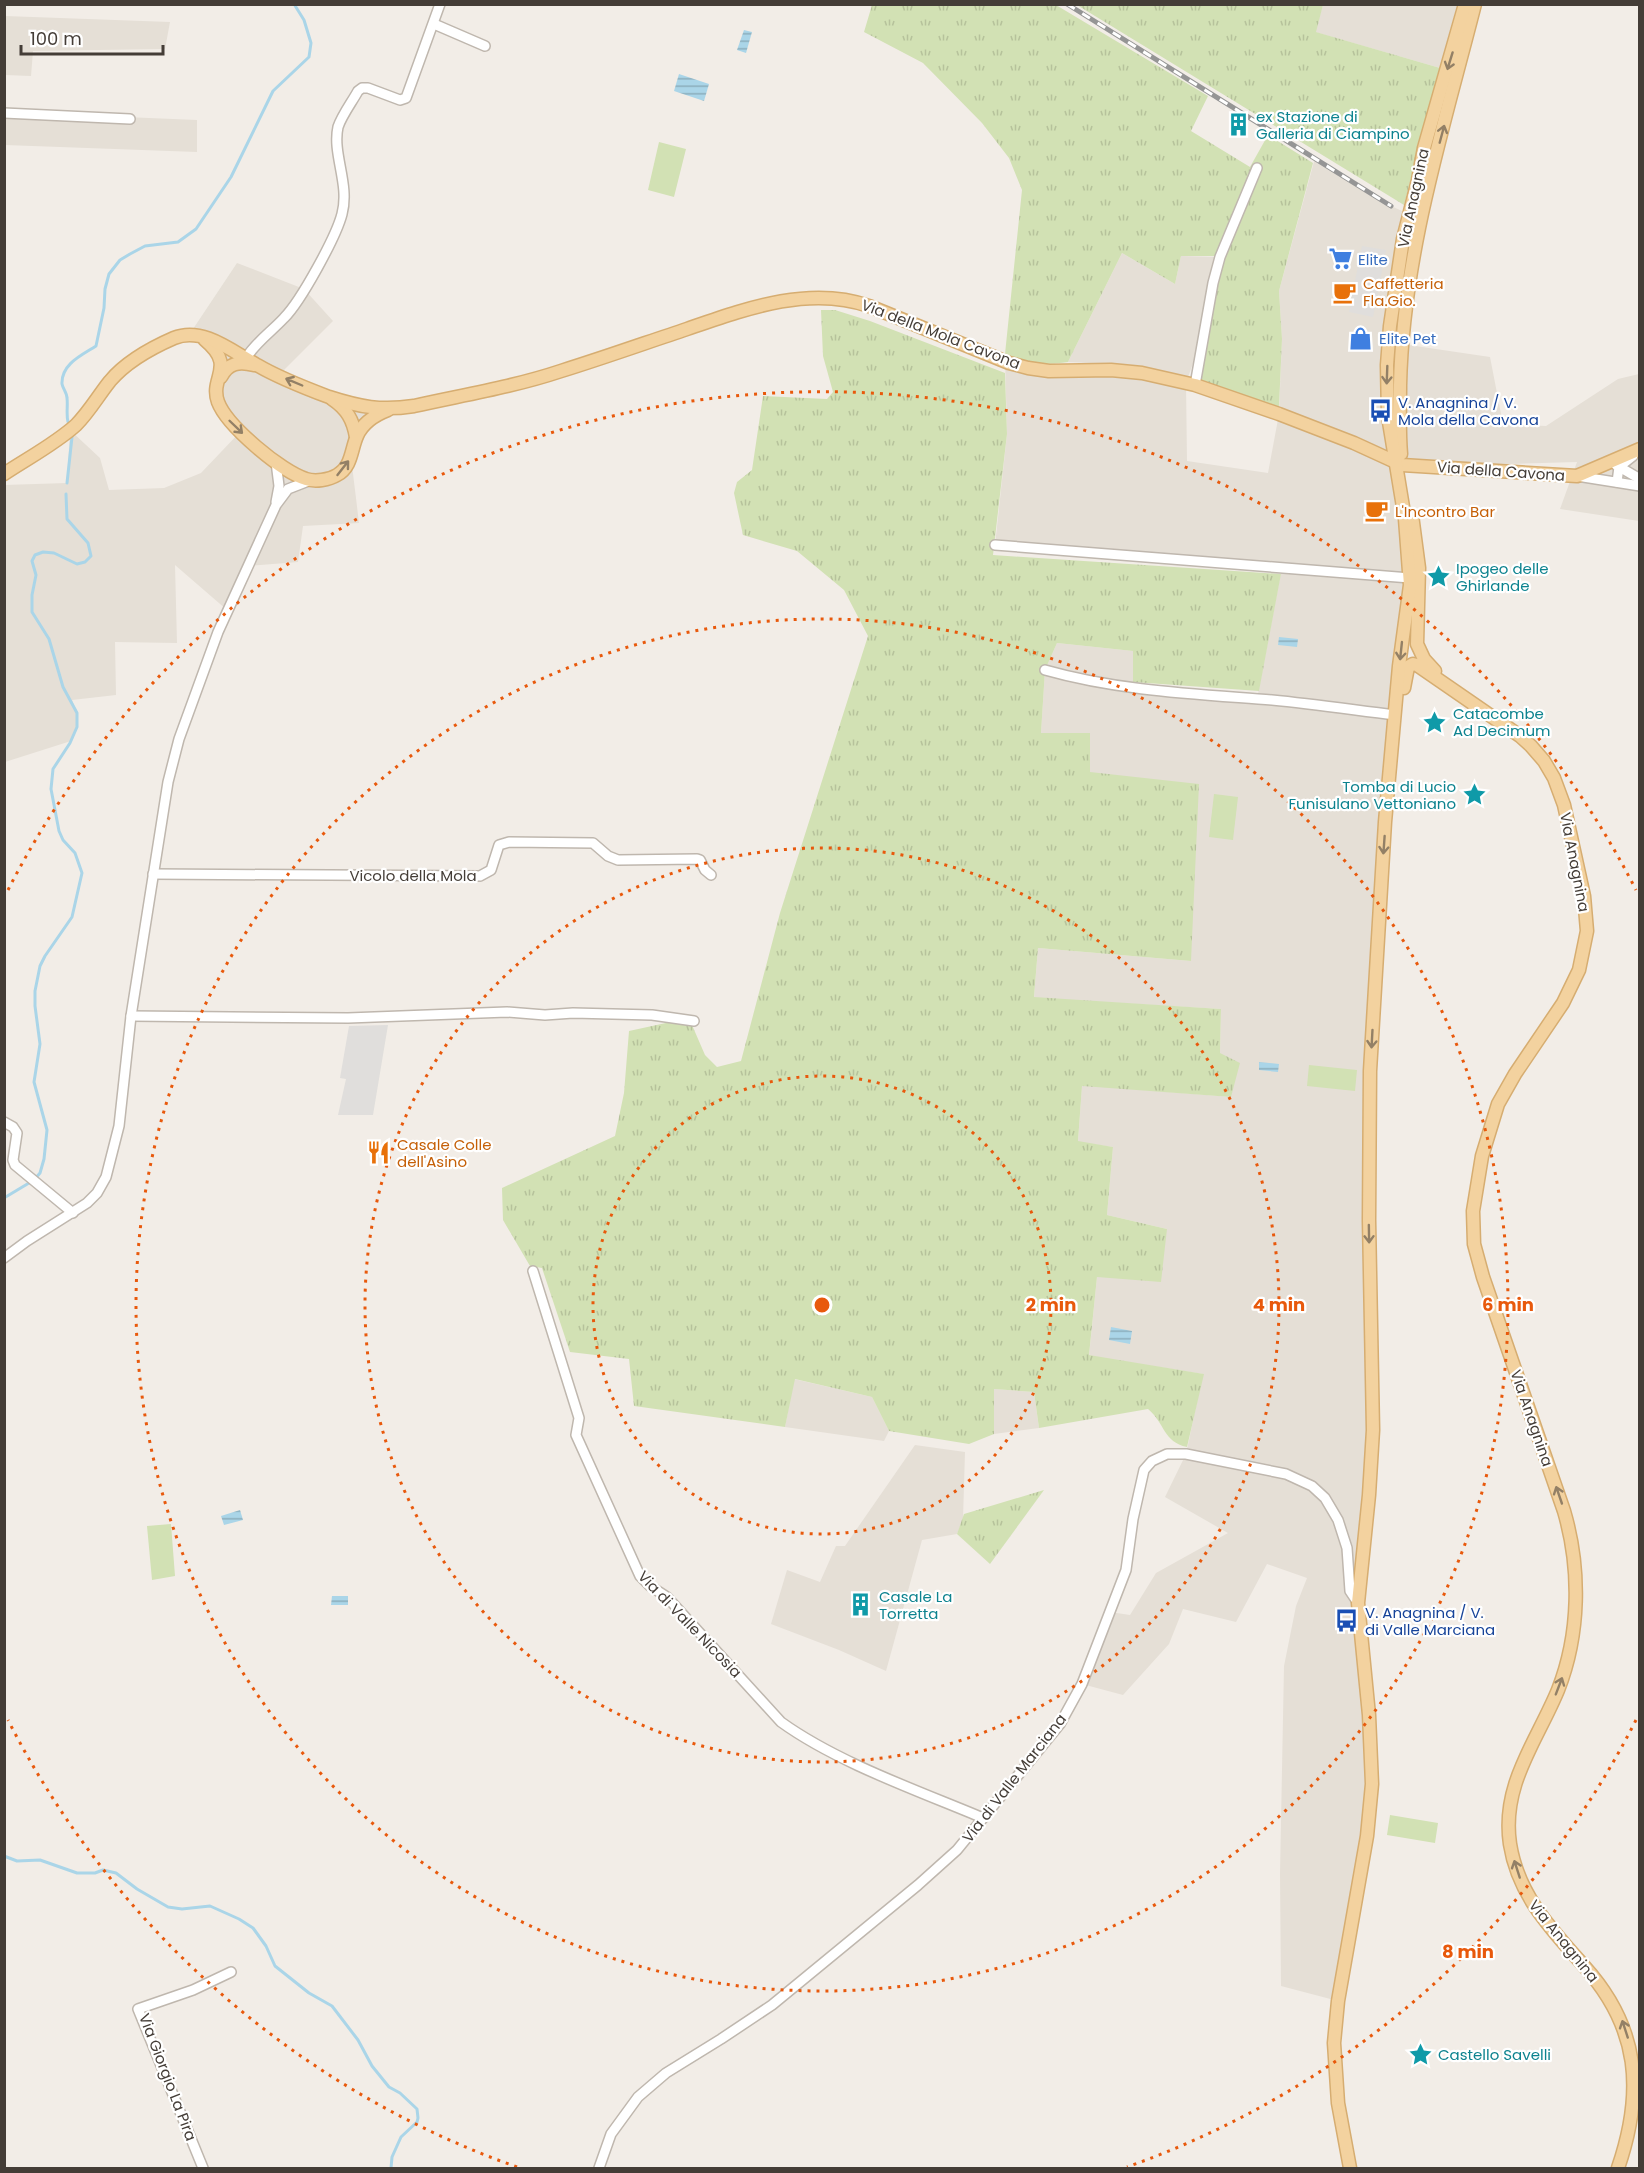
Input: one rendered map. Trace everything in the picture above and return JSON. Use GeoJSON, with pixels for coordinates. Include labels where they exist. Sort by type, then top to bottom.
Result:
{"type":"FeatureCollection","features":[{"type":"Feature","properties":{"kind":"main road","name":"Via Anagnina"},"geometry":{"type":"LineString","coordinates":[[1401,292],[1403,239],[1424,148],[1465,4]]}},
{"type":"Feature","properties":{"kind":"main road","name":"Via Anagnina"},"geometry":{"type":"LineString","coordinates":[[1459,695],[1428,664],[1417,645],[1418,558],[1388,416],[1386,385],[1389,339],[1475,4]]}},
{"type":"Feature","properties":{"kind":"main road","name":"Via della Mola Cavona"},"geometry":{"type":"LineString","coordinates":[[201,337],[217,342],[258,366],[330,397],[366,407],[389,410],[559,372],[746,309],[797,299],[828,297],[852,300],[869,306],[1009,363],[1028,368],[1049,371],[1122,371],[1195,385],[1279,414],[1398,463]]}},
{"type":"Feature","properties":{"kind":"main road"},"geometry":{"type":"LineString","coordinates":[[4,474],[75,425],[111,380],[134,360],[179,336],[201,337],[214,348],[220,358],[217,399],[226,418],[276,462],[303,478],[311,480],[336,476],[345,469],[353,452],[356,437],[367,421],[389,410]]}},
{"type":"Feature","properties":{"kind":"main road"},"geometry":{"type":"LineString","coordinates":[[219,380],[225,370],[237,363],[258,366]]}},
{"type":"Feature","properties":{"kind":"main road"},"geometry":{"type":"LineString","coordinates":[[330,397],[343,406],[350,417],[356,437]]}},
{"type":"Feature","properties":{"kind":"main road","name":"Via della Cavona"},"geometry":{"type":"LineString","coordinates":[[1398,463],[1577,476],[1615,464],[1640,450]]}},
{"type":"Feature","properties":{"kind":"main road","name":"Via Anagnina"},"geometry":{"type":"LineString","coordinates":[[1350,2169],[1338,2103],[1334,2043],[1340,1991],[1367,1836],[1371,1793],[1370,1726],[1358,1603],[1370,1495],[1372,1440],[1369,1220],[1371,1062],[1385,822],[1410,578],[1398,463]]}},
{"type":"Feature","properties":{"kind":"main road","name":"Via Anagnina"},"geometry":{"type":"LineString","coordinates":[[1391,753],[1408,667],[1415,664],[1528,743],[1551,773],[1561,797],[1570,830],[1586,914],[1585,944],[1577,977],[1554,1017],[1515,1074],[1492,1120],[1477,1180],[1473,1230],[1475,1249],[1487,1290],[1562,1503],[1572,1541],[1575,1568],[1575,1614],[1570,1650],[1557,1691],[1516,1777],[1509,1815],[1510,1841],[1517,1873],[1531,1901],[1606,1993],[1623,2024],[1632,2061],[1634,2099],[1629,2136],[1618,2169]]}},
{"type":"Feature","properties":{"kind":"street"},"geometry":{"type":"LineString","coordinates":[[246,358],[254,346],[285,317],[327,249],[341,217],[345,201],[338,140],[340,123],[362,88],[400,100],[406,98],[440,4]]}},
{"type":"Feature","properties":{"kind":"street"},"geometry":{"type":"LineString","coordinates":[[434,24],[485,46]]}},
{"type":"Feature","properties":{"kind":"street"},"geometry":{"type":"LineString","coordinates":[[4,113],[130,119]]}},
{"type":"Feature","properties":{"kind":"street"},"geometry":{"type":"LineString","coordinates":[[1195,385],[1215,274],[1257,168]]}},
{"type":"Feature","properties":{"kind":"street"},"geometry":{"type":"LineString","coordinates":[[276,462],[279,486],[276,505]]}},
{"type":"Feature","properties":{"kind":"street"},"geometry":{"type":"LineString","coordinates":[[1615,464],[1640,479]]}},
{"type":"Feature","properties":{"kind":"street"},"geometry":{"type":"LineString","coordinates":[[1605,481],[1615,464]]}},
{"type":"Feature","properties":{"kind":"street"},"geometry":{"type":"LineString","coordinates":[[1615,464],[1617,482]]}},
{"type":"Feature","properties":{"kind":"street"},"geometry":{"type":"LineString","coordinates":[[1577,476],[1640,486]]}},
{"type":"Feature","properties":{"kind":"street"},"geometry":{"type":"LineString","coordinates":[[4,1258],[32,1237],[74,1213],[91,1200],[106,1177],[118,1134],[131,1016],[168,782],[179,739],[218,632],[276,505],[288,489],[311,480]]}},
{"type":"Feature","properties":{"kind":"street"},"geometry":{"type":"LineString","coordinates":[[995,545],[1410,578]]}},
{"type":"Feature","properties":{"kind":"street"},"geometry":{"type":"LineString","coordinates":[[1045,670],[1085,681],[1133,688],[1278,701],[1395,715]]}},
{"type":"Feature","properties":{"kind":"street","name":"Vicolo della Mola"},"geometry":{"type":"LineString","coordinates":[[153,874],[480,876],[491,870],[499,845],[509,842],[593,843],[608,856],[618,860],[697,859],[711,875]]}},
{"type":"Feature","properties":{"kind":"street"},"geometry":{"type":"LineString","coordinates":[[131,1016],[348,1018],[507,1012],[545,1015],[573,1013],[652,1015],[694,1021]]}},
{"type":"Feature","properties":{"kind":"street"},"geometry":{"type":"LineString","coordinates":[[4,1122],[13,1127],[17,1133],[13,1160],[21,1171],[74,1213]]}},
{"type":"Feature","properties":{"kind":"street","name":"Via di Valle Nicosia"},"geometry":{"type":"LineString","coordinates":[[533,1271],[579,1418],[576,1435],[640,1576],[667,1597],[782,1722],[798,1734],[825,1750],[983,1818]]}},
{"type":"Feature","properties":{"kind":"street","name":"Via di Valle Marciana"},"geometry":{"type":"LineString","coordinates":[[598,2169],[611,2134],[638,2097],[666,2073],[772,2005],[918,1885],[957,1850],[1060,1724],[1082,1684],[1126,1570],[1133,1519],[1144,1470],[1152,1461],[1167,1454],[1186,1454],[1286,1474],[1312,1486],[1331,1506],[1338,1520],[1347,1548],[1349,1586],[1358,1603]]}},
{"type":"Feature","properties":{"kind":"street","name":"Via Giorgio La Pira"},"geometry":{"type":"LineString","coordinates":[[204,2169],[138,2009],[193,1990],[231,1972]]}},
{"type":"Feature","properties":{"kind":"shaded area"},"geometry":{"type":"Polygon","coordinates":[[[1323,5],[1457,5],[1440,68],[1315,32],[1323,5]]]}},
{"type":"Feature","properties":{"kind":"shaded area"},"geometry":{"type":"Polygon","coordinates":[[[4,16],[170,22],[165,49],[33,51],[31,76],[5,75],[4,16]]]}},
{"type":"Feature","properties":{"kind":"shaded area"},"geometry":{"type":"Polygon","coordinates":[[[5,112],[197,120],[197,152],[5,145],[5,112]]]}},
{"type":"Feature","properties":{"kind":"shaded area"},"geometry":{"type":"Polygon","coordinates":[[[1315,158],[1391,206],[1420,219],[1402,344],[1490,357],[1503,424],[1546,426],[1618,379],[1639,374],[1639,521],[1560,509],[1577,462],[1408,467],[1403,474],[1409,565],[1372,1033],[1372,1361],[1359,1578],[1369,1819],[1338,2001],[1281,1986],[1280,1874],[1284,1666],[1296,1606],[1307,1578],[1267,1564],[1236,1622],[1183,1609],[1169,1644],[1123,1695],[1082,1684],[1110,1612],[1130,1615],[1156,1573],[1228,1533],[1165,1497],[1186,1454],[1203,1374],[1089,1356],[1097,1277],[1167,1229],[1107,1215],[1113,1147],[1078,1142],[1082,1085],[1231,1097],[1220,1053],[1221,1009],[1034,998],[1038,948],[1191,961],[1090,772],[1041,733],[1045,670],[1057,643],[1133,651],[1133,688],[1257,699],[1282,567],[995,545],[1007,434],[1005,358],[1028,368],[1152,375],[1132,365],[1068,362],[1122,253],[1175,284],[1181,256],[1220,257],[1204,332],[1186,383],[1187,461],[1268,473],[1279,414],[1282,339],[1279,291],[1315,158]]]}},
{"type":"Feature","properties":{"kind":"shaded area"},"geometry":{"type":"Polygon","coordinates":[[[1362,246],[1386,250],[1373,317],[1349,312],[1362,246]]]}},
{"type":"Feature","properties":{"kind":"shaded area"},"geometry":{"type":"Polygon","coordinates":[[[237,263],[304,289],[333,321],[279,375],[389,410],[355,446],[351,457],[359,523],[303,526],[298,562],[248,566],[227,610],[175,565],[177,643],[115,642],[116,695],[72,700],[78,723],[71,741],[5,762],[4,485],[67,483],[70,430],[100,458],[109,490],[164,488],[201,473],[240,432],[226,418],[215,348],[189,335],[237,263]]]}},
{"type":"Feature","properties":{"kind":"shaded area"},"geometry":{"type":"Polygon","coordinates":[[[388,1025],[373,1115],[338,1115],[346,1079],[340,1078],[349,1026],[388,1025]]]}},
{"type":"Feature","properties":{"kind":"shaded area"},"geometry":{"type":"Polygon","coordinates":[[[794,1379],[872,1397],[889,1431],[884,1441],[785,1427],[794,1379]]]}},
{"type":"Feature","properties":{"kind":"shaded area"},"geometry":{"type":"Polygon","coordinates":[[[994,1389],[1034,1392],[1039,1428],[994,1434],[994,1389]]]}},
{"type":"Feature","properties":{"kind":"shaded area"},"geometry":{"type":"Polygon","coordinates":[[[915,1445],[965,1452],[963,1519],[957,1534],[922,1540],[886,1671],[771,1624],[787,1570],[820,1582],[836,1546],[845,1546],[915,1445]]]}},
{"type":"Feature","properties":{"kind":"green space"},"geometry":{"type":"Polygon","coordinates":[[[872,5],[1056,5],[1208,96],[1191,131],[1250,167],[1268,135],[1313,163],[1279,291],[1282,339],[1279,407],[1201,382],[1216,289],[1225,256],[1181,256],[1175,284],[1122,253],[1068,362],[1036,363],[1005,354],[1022,190],[1009,158],[982,123],[923,63],[864,32],[872,5]]]}},
{"type":"Feature","properties":{"kind":"green space"},"geometry":{"type":"Polygon","coordinates":[[[1077,5],[1323,5],[1316,32],[1440,68],[1404,205],[1077,5]]]}},
{"type":"Feature","properties":{"kind":"green space"},"geometry":{"type":"Polygon","coordinates":[[[659,142],[686,149],[674,197],[648,190],[659,142]]]}},
{"type":"Feature","properties":{"kind":"green space"},"geometry":{"type":"Polygon","coordinates":[[[821,310],[835,310],[870,321],[1005,373],[1007,434],[993,555],[1281,574],[1259,691],[1133,682],[1133,651],[1057,643],[1045,670],[1041,733],[1090,733],[1090,772],[1199,784],[1191,961],[1038,948],[1034,997],[1221,1009],[1220,1053],[1240,1063],[1231,1097],[1082,1086],[1078,1141],[1113,1147],[1107,1215],[1167,1229],[1161,1282],[1097,1277],[1089,1355],[1204,1374],[1187,1447],[1173,1441],[1148,1409],[1039,1428],[1034,1392],[994,1389],[994,1434],[969,1444],[889,1431],[872,1397],[795,1379],[785,1427],[634,1406],[629,1359],[570,1352],[542,1268],[530,1266],[503,1220],[502,1188],[615,1136],[624,1093],[629,1031],[675,1021],[692,1025],[705,1055],[717,1067],[741,1061],[780,913],[868,636],[844,590],[797,551],[743,535],[734,493],[737,482],[752,470],[763,396],[827,399],[833,392],[823,356],[821,310]]]}},
{"type":"Feature","properties":{"kind":"green space"},"geometry":{"type":"Polygon","coordinates":[[[1214,794],[1238,797],[1233,840],[1209,837],[1214,794]]]}},
{"type":"Feature","properties":{"kind":"green space"},"geometry":{"type":"Polygon","coordinates":[[[1309,1065],[1357,1070],[1355,1091],[1307,1086],[1309,1065]]]}},
{"type":"Feature","properties":{"kind":"green space"},"geometry":{"type":"Polygon","coordinates":[[[1044,1490],[990,1564],[957,1534],[964,1514],[1044,1490]]]}},
{"type":"Feature","properties":{"kind":"green space"},"geometry":{"type":"Polygon","coordinates":[[[171,1524],[175,1576],[152,1580],[147,1526],[171,1524]]]}},
{"type":"Feature","properties":{"kind":"green space"},"geometry":{"type":"Polygon","coordinates":[[[1390,1815],[1438,1823],[1435,1843],[1387,1835],[1390,1815]]]}},
{"type":"Feature","properties":{"kind":"water"},"geometry":{"type":"Polygon","coordinates":[[[744,30],[752,32],[746,53],[737,50],[744,30]]]}},
{"type":"Feature","properties":{"kind":"water"},"geometry":{"type":"Polygon","coordinates":[[[679,74],[709,84],[704,101],[674,91],[679,74]]]}},
{"type":"Feature","properties":{"kind":"water"},"geometry":{"type":"Polygon","coordinates":[[[1279,637],[1298,639],[1297,647],[1278,645],[1279,637]]]}},
{"type":"Feature","properties":{"kind":"water"},"geometry":{"type":"Polygon","coordinates":[[[1259,1062],[1279,1064],[1278,1072],[1259,1070],[1259,1062]]]}},
{"type":"Feature","properties":{"kind":"water"},"geometry":{"type":"Polygon","coordinates":[[[1111,1327],[1132,1331],[1130,1344],[1109,1340],[1111,1327]]]}},
{"type":"Feature","properties":{"kind":"water"},"geometry":{"type":"Polygon","coordinates":[[[240,1510],[243,1520],[224,1525],[221,1516],[240,1510]]]}},
{"type":"Feature","properties":{"kind":"water"},"geometry":{"type":"Polygon","coordinates":[[[332,1596],[348,1596],[348,1605],[331,1605],[332,1596]]]}},
{"type":"Feature","properties":{"kind":"waterway"},"geometry":{"type":"LineString","coordinates":[[68,422],[67,396],[62,384],[63,377],[73,361],[96,346],[109,274],[120,260],[145,246],[178,242],[196,229],[231,177],[273,91],[309,57],[311,43],[304,20],[294,4]]}},
{"type":"Feature","properties":{"kind":"waterway"},"geometry":{"type":"LineString","coordinates":[[67,483],[72,437]]}},
{"type":"Feature","properties":{"kind":"waterway"},"geometry":{"type":"LineString","coordinates":[[4,1198],[34,1180],[40,1173],[44,1159],[47,1130],[34,1082],[40,1044],[35,991],[40,966],[72,917],[82,873],[75,853],[63,840],[59,831],[51,789],[53,769],[70,743],[77,727],[77,713],[63,687],[49,639],[32,612],[32,595],[36,575],[32,561],[35,555],[43,552],[54,553],[77,564],[85,562],[91,556],[88,543],[67,519],[66,494]]}},
{"type":"Feature","properties":{"kind":"waterway"},"geometry":{"type":"LineString","coordinates":[[4,1856],[17,1861],[40,1860],[77,1873],[95,1873],[103,1870],[116,1873],[137,1889],[168,1907],[182,1909],[210,1906],[253,1928],[266,1946],[275,1966],[309,1993],[332,2006],[358,2040],[372,2066],[389,2087],[400,2093],[417,2109],[417,2122],[401,2137],[392,2157],[391,2168]]}},
{"type":"Feature","properties":{"kind":"railway"},"geometry":{"type":"LineString","coordinates":[[1067,4],[1391,206]]}},
{"type":"Feature","properties":{"kind":"place","name":"ex Stazione di Galleria di Ciampino"},"geometry":{"type":"Point","coordinates":[1238,125]}},
{"type":"Feature","properties":{"kind":"place","name":"Elite"},"geometry":{"type":"Point","coordinates":[1340,259]}},
{"type":"Feature","properties":{"kind":"place","name":"Caffetteria Fla.Gio."},"geometry":{"type":"Point","coordinates":[1345,292]}},
{"type":"Feature","properties":{"kind":"place","name":"Elite Pet"},"geometry":{"type":"Point","coordinates":[1361,338]}},
{"type":"Feature","properties":{"kind":"place","name":"V. Anagnina / V. Mola della Cavona"},"geometry":{"type":"Point","coordinates":[1380,411]}},
{"type":"Feature","properties":{"kind":"place","name":"L'Incontro Bar"},"geometry":{"type":"Point","coordinates":[1377,511]}},
{"type":"Feature","properties":{"kind":"place","name":"Ipogeo delle Ghirlande"},"geometry":{"type":"Point","coordinates":[1438,577]}},
{"type":"Feature","properties":{"kind":"place","name":"Catacombe Ad Decimum"},"geometry":{"type":"Point","coordinates":[1435,722]}},
{"type":"Feature","properties":{"kind":"place","name":"Tomba di Lucio Funisulano Vettoniano"},"geometry":{"type":"Point","coordinates":[1474,795]}},
{"type":"Feature","properties":{"kind":"place","name":"Casale Colle dell'Asino"},"geometry":{"type":"Point","coordinates":[379,1153]}},
{"type":"Feature","properties":{"kind":"place","name":"Casale La Torretta"},"geometry":{"type":"Point","coordinates":[861,1605]}},
{"type":"Feature","properties":{"kind":"place","name":"V. Anagnina / V. di Valle Marciana"},"geometry":{"type":"Point","coordinates":[1347,1621]}},
{"type":"Feature","properties":{"kind":"place","name":"Castello Savelli"},"geometry":{"type":"Point","coordinates":[1420,2054]}}]}
